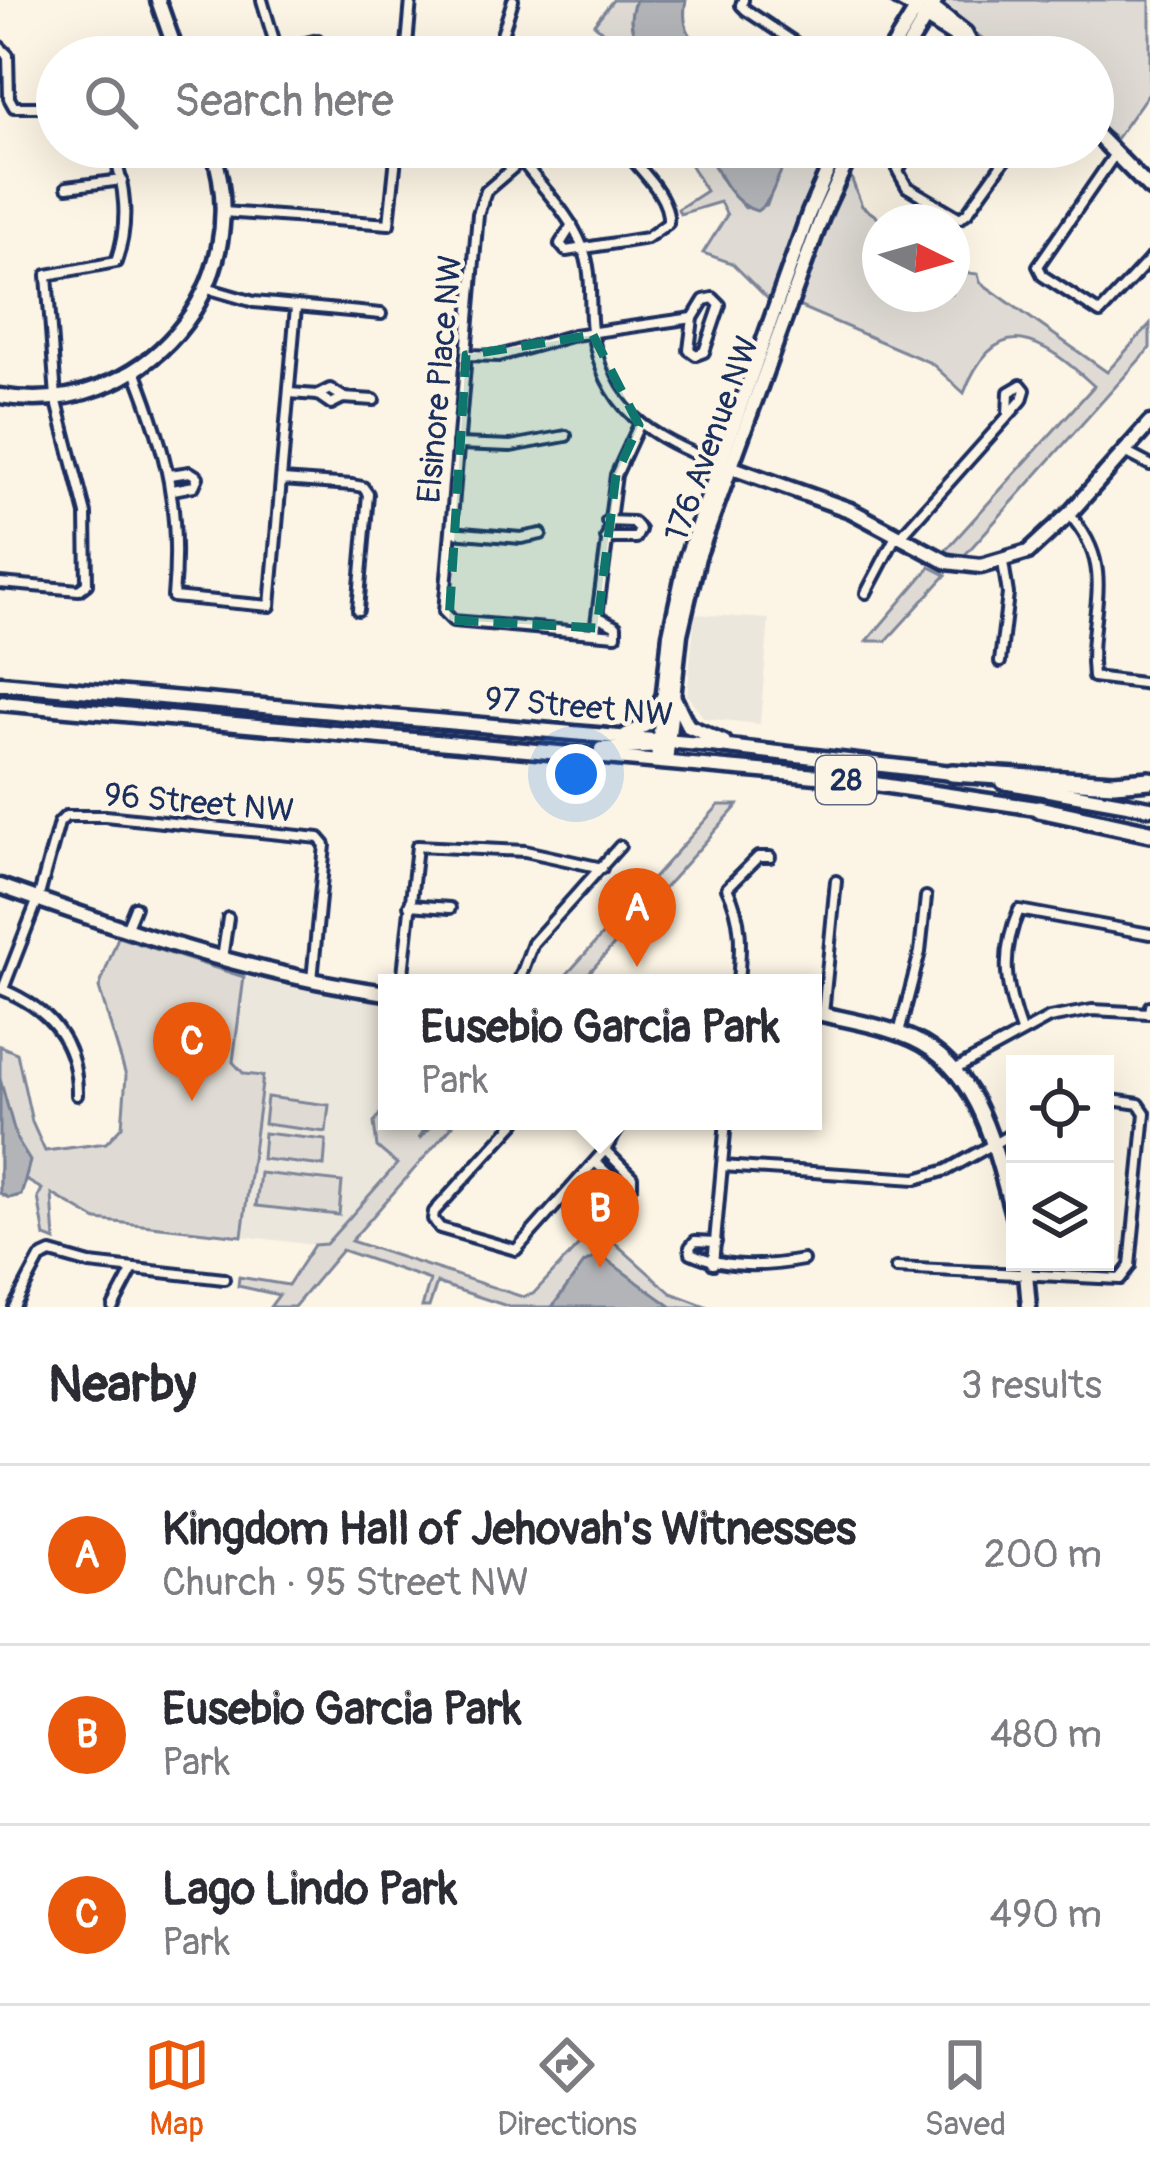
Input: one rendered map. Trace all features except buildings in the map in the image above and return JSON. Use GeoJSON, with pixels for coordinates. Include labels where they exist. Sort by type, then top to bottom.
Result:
{"type":"FeatureCollection","features":[{"type":"Feature","properties":{"kind":"highway"},"geometry":{"type":"LineString","coordinates":[[952,773],[1114,783],[1150,780]]}},
{"type":"Feature","properties":{"kind":"highway"},"geometry":{"type":"LineString","coordinates":[[1040,809],[1150,829]]}},
{"type":"Feature","properties":{"kind":"street"},"geometry":{"type":"LineString","coordinates":[[158,0],[171,36]]}},
{"type":"Feature","properties":{"kind":"street"},"geometry":{"type":"LineString","coordinates":[[262,0],[273,36]]}},
{"type":"Feature","properties":{"kind":"street"},"geometry":{"type":"LineString","coordinates":[[408,36],[411,0]]}},
{"type":"Feature","properties":{"kind":"street"},"geometry":{"type":"LineString","coordinates":[[500,36],[514,0]]}},
{"type":"Feature","properties":{"kind":"street"},"geometry":{"type":"LineString","coordinates":[[896,0],[926,8],[954,36]]}},
{"type":"Feature","properties":{"kind":"street"},"geometry":{"type":"LineString","coordinates":[[745,5],[788,36]]}},
{"type":"Feature","properties":{"kind":"street"},"geometry":{"type":"LineString","coordinates":[[904,36],[926,8]]}},
{"type":"Feature","properties":{"kind":"street"},"geometry":{"type":"LineString","coordinates":[[912,36],[926,8]]}},
{"type":"Feature","properties":{"kind":"street"},"geometry":{"type":"LineString","coordinates":[[0,47],[8,55],[9,98],[14,107],[36,107]]}},
{"type":"Feature","properties":{"kind":"street"},"geometry":{"type":"LineString","coordinates":[[1115,153],[1148,180]]}},
{"type":"Feature","properties":{"kind":"street"},"geometry":{"type":"LineString","coordinates":[[0,583],[85,589],[86,514],[56,398],[47,275],[116,262],[124,220],[118,168]]}},
{"type":"Feature","properties":{"kind":"street"},"geometry":{"type":"LineString","coordinates":[[0,396],[56,398],[103,387],[135,371],[166,345],[188,320],[206,288],[219,248],[223,212],[218,168]]}},
{"type":"Feature","properties":{"kind":"street"},"geometry":{"type":"LineString","coordinates":[[223,212],[388,224],[395,168]]}},
{"type":"Feature","properties":{"kind":"street","name":"Elsinore Place NW"},"geometry":{"type":"LineString","coordinates":[[513,168],[486,191],[478,214],[447,617],[595,631]]}},
{"type":"Feature","properties":{"kind":"street"},"geometry":{"type":"LineString","coordinates":[[527,168],[572,224],[584,250],[590,270],[593,335],[602,368],[616,397],[639,425],[662,440],[724,465],[850,510],[947,562],[981,566],[1028,552],[1069,514],[1150,423]]}},
{"type":"Feature","properties":{"kind":"street"},"geometry":{"type":"LineString","coordinates":[[572,224],[561,247],[566,251],[646,238],[668,223],[670,214],[662,197],[639,168]]}},
{"type":"Feature","properties":{"kind":"street","name":"176 Avenue NW"},"geometry":{"type":"LineString","coordinates":[[662,751],[689,590],[724,465],[809,213],[829,168]]}},
{"type":"Feature","properties":{"kind":"street","name":"176 Avenue NW"},"geometry":{"type":"LineString","coordinates":[[724,465],[844,168]]}},
{"type":"Feature","properties":{"kind":"street"},"geometry":{"type":"LineString","coordinates":[[900,168],[907,188],[960,218],[999,168]]}},
{"type":"Feature","properties":{"kind":"street"},"geometry":{"type":"LineString","coordinates":[[1105,168],[1038,266],[1043,276],[1100,313],[1150,259]]}},
{"type":"Feature","properties":{"kind":"street"},"geometry":{"type":"LineString","coordinates":[[67,188],[122,180]]}},
{"type":"Feature","properties":{"kind":"street"},"geometry":{"type":"LineString","coordinates":[[206,288],[254,302],[381,314]]}},
{"type":"Feature","properties":{"kind":"street"},"geometry":{"type":"LineString","coordinates":[[466,356],[500,356],[574,335],[693,318],[704,300],[713,298],[720,305],[704,352],[696,355],[689,350],[693,318]]}},
{"type":"Feature","properties":{"kind":"street"},"geometry":{"type":"LineString","coordinates":[[135,371],[159,433],[173,490],[177,533],[172,598],[270,606],[296,307]]}},
{"type":"Feature","properties":{"kind":"street"},"geometry":{"type":"LineString","coordinates":[[290,393],[318,395],[332,404],[343,398],[374,400]]}},
{"type":"Feature","properties":{"kind":"street"},"geometry":{"type":"LineString","coordinates":[[866,593],[901,536],[1008,416]]}},
{"type":"Feature","properties":{"kind":"street"},"geometry":{"type":"LineString","coordinates":[[599,617],[616,626],[613,638],[595,631],[607,521],[616,475],[639,425]]}},
{"type":"Feature","properties":{"kind":"street"},"geometry":{"type":"LineString","coordinates":[[458,444],[511,446],[566,436]]}},
{"type":"Feature","properties":{"kind":"street"},"geometry":{"type":"LineString","coordinates":[[1124,452],[1150,464]]}},
{"type":"Feature","properties":{"kind":"street"},"geometry":{"type":"LineString","coordinates":[[170,475],[190,472],[198,477],[194,486],[173,490]]}},
{"type":"Feature","properties":{"kind":"street"},"geometry":{"type":"LineString","coordinates":[[282,480],[352,485],[368,494],[358,610]]}},
{"type":"Feature","properties":{"kind":"street"},"geometry":{"type":"LineString","coordinates":[[1069,514],[1089,537],[1099,568],[1093,677],[1150,684]]}},
{"type":"Feature","properties":{"kind":"street"},"geometry":{"type":"LineString","coordinates":[[606,538],[636,538],[640,530],[633,522],[607,521]]}},
{"type":"Feature","properties":{"kind":"street"},"geometry":{"type":"LineString","coordinates":[[451,532],[521,538],[541,534]]}},
{"type":"Feature","properties":{"kind":"street"},"geometry":{"type":"LineString","coordinates":[[1000,662],[1008,594],[1004,562]]}},
{"type":"Feature","properties":{"kind":"street","name":"97 Street NW"},"geometry":{"type":"LineString","coordinates":[[0,683],[619,736],[662,751],[1040,809]]}},
{"type":"Feature","properties":{"kind":"street"},"geometry":{"type":"LineString","coordinates":[[619,736],[648,724],[668,696],[688,726],[742,748]]}},
{"type":"Feature","properties":{"kind":"street","name":"97 Street NW"},"geometry":{"type":"LineString","coordinates":[[0,703],[540,751],[742,748],[952,773],[1150,808]]}},
{"type":"Feature","properties":{"kind":"street","name":"96 Street NW"},"geometry":{"type":"LineString","coordinates":[[38,899],[59,823],[67,816],[319,838],[325,845],[312,981]]}},
{"type":"Feature","properties":{"kind":"street"},"geometry":{"type":"LineString","coordinates":[[403,974],[417,846],[525,851],[602,868]]}},
{"type":"Feature","properties":{"kind":"street"},"geometry":{"type":"LineString","coordinates":[[521,974],[532,943],[620,846]]}},
{"type":"Feature","properties":{"kind":"street"},"geometry":{"type":"LineString","coordinates":[[739,974],[742,937],[738,911],[727,887],[758,857],[770,857]]}},
{"type":"Feature","properties":{"kind":"street"},"geometry":{"type":"LineString","coordinates":[[822,984],[836,881]]}},
{"type":"Feature","properties":{"kind":"street"},"geometry":{"type":"LineString","coordinates":[[0,886],[222,960],[378,992]]}},
{"type":"Feature","properties":{"kind":"street"},"geometry":{"type":"LineString","coordinates":[[899,1033],[920,952],[926,897]]}},
{"type":"Feature","properties":{"kind":"street"},"geometry":{"type":"LineString","coordinates":[[38,899],[1,989],[45,1013],[63,1034],[76,1066],[77,1095]]}},
{"type":"Feature","properties":{"kind":"street"},"geometry":{"type":"LineString","coordinates":[[409,905],[450,908]]}},
{"type":"Feature","properties":{"kind":"street"},"geometry":{"type":"LineString","coordinates":[[126,929],[135,907]]}},
{"type":"Feature","properties":{"kind":"street"},"geometry":{"type":"LineString","coordinates":[[1021,1030],[1004,970],[1019,910],[1150,934]]}},
{"type":"Feature","properties":{"kind":"street"},"geometry":{"type":"LineString","coordinates":[[222,960],[228,918]]}},
{"type":"Feature","properties":{"kind":"street"},"geometry":{"type":"LineString","coordinates":[[955,1070],[1048,1018],[1092,1010],[1149,1009]]}},
{"type":"Feature","properties":{"kind":"street"},"geometry":{"type":"LineString","coordinates":[[822,1014],[899,1033],[932,1050],[955,1070],[974,1097],[1006,1189]]}},
{"type":"Feature","properties":{"kind":"street"},"geometry":{"type":"LineString","coordinates":[[1045,1271],[1120,1279],[1130,1266],[1144,1113],[1139,1104],[1114,1100]]}},
{"type":"Feature","properties":{"kind":"street"},"geometry":{"type":"LineString","coordinates":[[509,1130],[434,1212],[433,1219],[440,1228],[516,1250],[617,1130]]}},
{"type":"Feature","properties":{"kind":"street"},"geometry":{"type":"LineString","coordinates":[[713,1264],[725,1130]]}},
{"type":"Feature","properties":{"kind":"street"},"geometry":{"type":"LineString","coordinates":[[722,1166],[916,1179],[947,1170],[1006,1137]]}},
{"type":"Feature","properties":{"kind":"street"},"geometry":{"type":"LineString","coordinates":[[595,1162],[618,1184],[632,1184],[632,1177],[605,1150]]}},
{"type":"Feature","properties":{"kind":"street"},"geometry":{"type":"LineString","coordinates":[[716,1242],[695,1241],[691,1253],[713,1264],[778,1265],[803,1260]]}},
{"type":"Feature","properties":{"kind":"street"},"geometry":{"type":"LineString","coordinates":[[14,1307],[40,1258],[51,1253],[91,1264],[224,1279]]}},
{"type":"Feature","properties":{"kind":"street"},"geometry":{"type":"LineString","coordinates":[[896,1268],[1006,1269]]}},
{"type":"Feature","properties":{"kind":"street"},"geometry":{"type":"LineString","coordinates":[[112,1307],[134,1269]]}},
{"type":"Feature","properties":{"kind":"street"},"geometry":{"type":"LineString","coordinates":[[1026,1271],[1029,1307]]}},
{"type":"Feature","properties":{"kind":"highlighted area"},"geometry":{"type":"Polygon","coordinates":[[[593,335],[639,425],[616,475],[597,628],[449,620],[466,355],[593,335]]]}},
{"type":"Feature","properties":{"kind":"shaded area"},"geometry":{"type":"Polygon","coordinates":[[[613,0],[636,0],[631,22],[634,36],[608,36],[594,24],[613,0]]]}},
{"type":"Feature","properties":{"kind":"shaded area"},"geometry":{"type":"Polygon","coordinates":[[[636,0],[686,0],[685,20],[692,36],[635,36],[636,0]]]}},
{"type":"Feature","properties":{"kind":"shaded area"},"geometry":{"type":"Polygon","coordinates":[[[944,0],[1150,0],[1150,91],[1116,139],[1114,36],[979,36],[941,7],[944,0]]]}},
{"type":"Feature","properties":{"kind":"shaded area"},"geometry":{"type":"Polygon","coordinates":[[[692,168],[715,168],[745,208],[767,205],[781,168],[822,168],[770,301],[732,263],[703,253],[727,215],[720,202],[680,214],[678,209],[706,191],[692,168]]]}},
{"type":"Feature","properties":{"kind":"shaded area"},"geometry":{"type":"Polygon","coordinates":[[[716,168],[783,168],[757,211],[739,201],[716,168]]]}},
{"type":"Feature","properties":{"kind":"shaded area"},"geometry":{"type":"Polygon","coordinates":[[[849,172],[862,206],[862,312],[970,312],[970,273],[978,274],[980,282],[1107,372],[1150,324],[1150,348],[963,557],[945,551],[1094,386],[1057,355],[1022,340],[991,349],[964,393],[931,363],[798,306],[849,172]]]}},
{"type":"Feature","properties":{"kind":"shaded area"},"geometry":{"type":"Polygon","coordinates":[[[930,567],[946,575],[886,641],[867,641],[930,567]]]}},
{"type":"Feature","properties":{"kind":"shaded area"},"geometry":{"type":"Polygon","coordinates":[[[695,614],[769,619],[760,724],[704,718],[687,695],[695,614]]]}},
{"type":"Feature","properties":{"kind":"shaded area"},"geometry":{"type":"Polygon","coordinates":[[[719,805],[738,805],[588,974],[567,974],[719,805]]]}},
{"type":"Feature","properties":{"kind":"shaded area"},"geometry":{"type":"Polygon","coordinates":[[[118,937],[244,977],[233,1062],[244,1074],[263,1076],[242,1236],[97,1220],[52,1194],[55,1241],[45,1237],[38,1197],[42,1189],[26,1180],[21,1195],[9,1198],[0,1193],[0,1046],[17,1053],[32,1122],[45,1151],[106,1143],[122,1126],[126,1076],[99,988],[118,937]]]}},
{"type":"Feature","properties":{"kind":"shaded area"},"geometry":{"type":"Polygon","coordinates":[[[244,977],[378,999],[378,1130],[449,1130],[350,1241],[314,1245],[242,1236],[263,1076],[244,1074],[233,1062],[244,977]]]}},
{"type":"Feature","properties":{"kind":"shaded area"},"geometry":{"type":"Polygon","coordinates":[[[0,1079],[17,1140],[30,1161],[21,1195],[9,1198],[0,1193],[0,1079]]]}},
{"type":"Feature","properties":{"kind":"shaded area"},"geometry":{"type":"Polygon","coordinates":[[[267,1097],[329,1105],[326,1132],[264,1124],[267,1097]]]}},
{"type":"Feature","properties":{"kind":"shaded area"},"geometry":{"type":"Polygon","coordinates":[[[378,1117],[378,1130],[424,1130],[419,1139],[428,1130],[449,1130],[351,1241],[523,1297],[533,1294],[589,1234],[561,1206],[567,1200],[671,1293],[708,1307],[510,1307],[437,1283],[429,1307],[422,1307],[430,1280],[342,1250],[294,1307],[270,1307],[279,1295],[238,1286],[239,1277],[288,1285],[314,1245],[326,1244],[397,1164],[377,1147],[374,1123],[378,1117]]]}},
{"type":"Feature","properties":{"kind":"shaded area"},"geometry":{"type":"Polygon","coordinates":[[[264,1133],[326,1140],[324,1166],[262,1159],[264,1133]]]}},
{"type":"Feature","properties":{"kind":"shaded area"},"geometry":{"type":"Polygon","coordinates":[[[260,1173],[342,1182],[339,1215],[256,1206],[260,1173]]]}},
{"type":"Feature","properties":{"kind":"shaded area"},"geometry":{"type":"Polygon","coordinates":[[[600,1255],[672,1307],[552,1307],[584,1263],[600,1255]]]}},
{"type":"Feature","properties":{"kind":"place","name":"Kingdom Hall of Jehovah's Witnesses"},"geometry":{"type":"Point","coordinates":[637,967]}},
{"type":"Feature","properties":{"kind":"place","name":"Lago Lindo Park"},"geometry":{"type":"Point","coordinates":[192,1101]}},
{"type":"Feature","properties":{"kind":"place","name":"Eusebio Garcia Park"},"geometry":{"type":"Point","coordinates":[600,1268]}}]}
